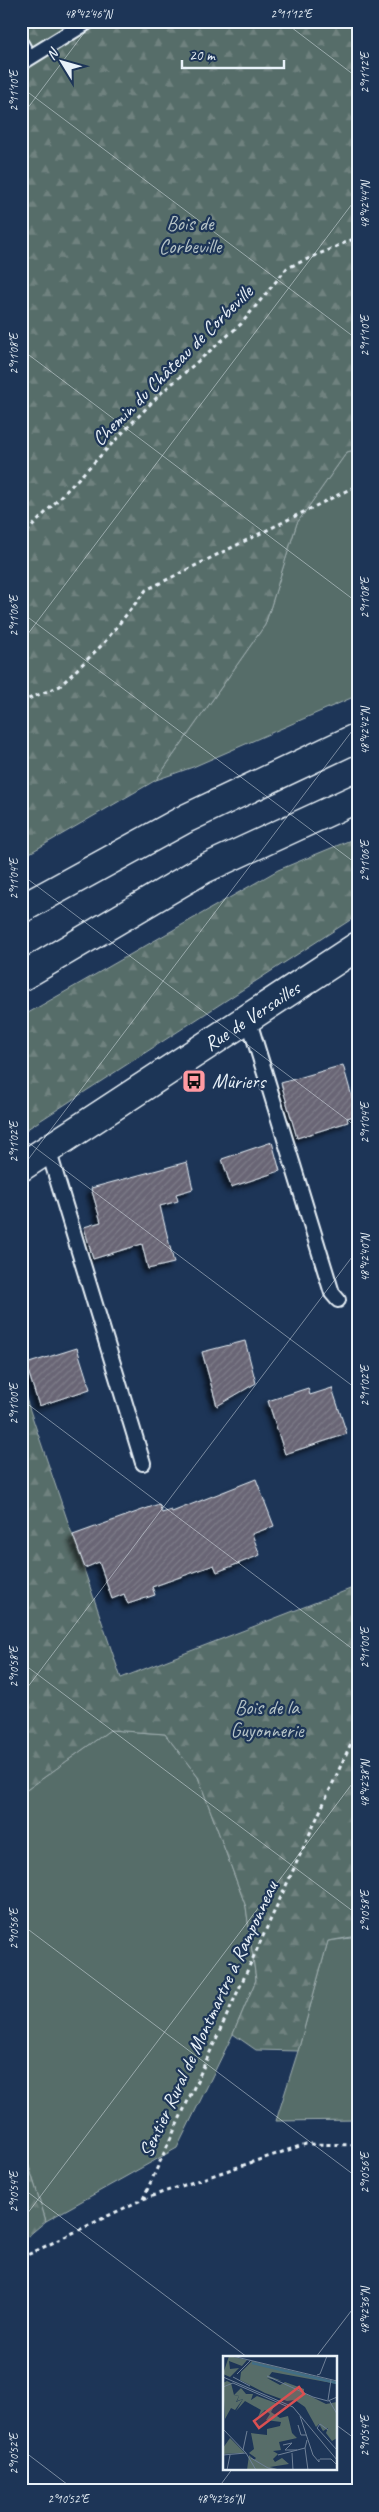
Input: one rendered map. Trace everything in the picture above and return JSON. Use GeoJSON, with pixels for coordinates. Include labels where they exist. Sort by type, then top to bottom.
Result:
{"type":"FeatureCollection","features":[{"type":"Feature","properties":{"kind":"main road"},"geometry":{"type":"LineString","coordinates":[[21,908],[187,818],[358,737]]}},
{"type":"Feature","properties":{"kind":"main road"},"geometry":{"type":"LineString","coordinates":[[21,977],[204,869],[358,798]]}},
{"type":"Feature","properties":{"kind":"main road","name":"Rue de Versailles"},"geometry":{"type":"LineString","coordinates":[[21,1167],[358,946]]}},
{"type":"Feature","properties":{"kind":"lane"},"geometry":{"type":"LineString","coordinates":[[21,44],[25,61],[89,21]]}},
{"type":"Feature","properties":{"kind":"lane"},"geometry":{"type":"LineString","coordinates":[[248,1018],[332,1293],[338,1300]]}},
{"type":"Feature","properties":{"kind":"lane"},"geometry":{"type":"LineString","coordinates":[[48,1149],[143,1463]]}},
{"type":"Feature","properties":{"kind":"path","name":"Chemin du Château de Corbeville"},"geometry":{"type":"LineString","coordinates":[[21,538],[160,394],[241,324],[287,268],[358,237]]}},
{"type":"Feature","properties":{"kind":"path"},"geometry":{"type":"LineString","coordinates":[[21,702],[60,686],[103,644],[146,590],[358,485]]}},
{"type":"Feature","properties":{"kind":"path","name":"Sentier Rural de Montmartre à Ramponneau"},"geometry":{"type":"LineString","coordinates":[[143,2199],[358,1728]]}},
{"type":"Feature","properties":{"kind":"path"},"geometry":{"type":"LineString","coordinates":[[21,2258],[143,2199],[306,2144],[358,2145]]}},
{"type":"Feature","properties":{"kind":"green space","name":"Bois de Corbeville"},"geometry":{"type":"Polygon","coordinates":[[[21,21],[358,21],[358,449],[347,452],[297,523],[265,625],[156,780],[21,858],[21,21]]]}},
{"type":"Feature","properties":{"kind":"green space"},"geometry":{"type":"Polygon","coordinates":[[[358,449],[358,695],[193,767],[156,780],[265,625],[297,523],[347,452],[358,449]]]}},
{"type":"Feature","properties":{"kind":"green space"},"geometry":{"type":"Polygon","coordinates":[[[358,837],[358,915],[21,1133],[21,1017],[278,870],[358,837]]]}},
{"type":"Feature","properties":{"kind":"green space","name":"Bois de la Guyonnerie"},"geometry":{"type":"Polygon","coordinates":[[[21,1384],[121,1678],[358,1586],[358,1936],[328,1941],[298,2051],[256,2050],[233,2034],[256,1980],[246,1907],[198,1777],[165,1734],[110,1730],[21,1794],[21,1384]]]}},
{"type":"Feature","properties":{"kind":"green space"},"geometry":{"type":"Polygon","coordinates":[[[110,1730],[165,1734],[198,1777],[246,1907],[256,1980],[233,2034],[177,2148],[46,2221],[21,2141],[21,1794],[110,1730]]]}},
{"type":"Feature","properties":{"kind":"green space"},"geometry":{"type":"Polygon","coordinates":[[[358,1937],[358,2120],[276,2121],[298,2051],[328,1941],[358,1937]]]}},
{"type":"Feature","properties":{"kind":"green space"},"geometry":{"type":"Polygon","coordinates":[[[21,2141],[46,2221],[21,2242],[21,2141]]]}},
{"type":"Feature","properties":{"kind":"building"},"geometry":{"type":"Polygon","coordinates":[[[343,1065],[357,1115],[347,1118],[348,1122],[297,1138],[281,1083],[343,1065]]]}},
{"type":"Feature","properties":{"kind":"building"},"geometry":{"type":"Polygon","coordinates":[[[272,1142],[280,1171],[231,1187],[222,1159],[272,1142]]]}},
{"type":"Feature","properties":{"kind":"building"},"geometry":{"type":"Polygon","coordinates":[[[187,1162],[193,1189],[176,1194],[178,1201],[160,1206],[174,1263],[148,1269],[142,1244],[93,1259],[84,1227],[101,1222],[91,1188],[187,1162]]]}},
{"type":"Feature","properties":{"kind":"building"},"geometry":{"type":"Polygon","coordinates":[[[245,1341],[256,1383],[217,1406],[202,1352],[245,1341]]]}},
{"type":"Feature","properties":{"kind":"building"},"geometry":{"type":"Polygon","coordinates":[[[77,1348],[90,1389],[39,1406],[26,1364],[77,1348]]]}},
{"type":"Feature","properties":{"kind":"building"},"geometry":{"type":"Polygon","coordinates":[[[308,1388],[310,1395],[332,1388],[347,1434],[285,1454],[268,1401],[308,1388]]]}},
{"type":"Feature","properties":{"kind":"building"},"geometry":{"type":"Polygon","coordinates":[[[256,1479],[274,1526],[252,1534],[260,1555],[217,1572],[214,1565],[152,1587],[155,1595],[128,1604],[124,1594],[112,1599],[99,1562],[85,1568],[73,1535],[159,1504],[162,1513],[171,1510],[172,1512],[256,1479]]]}},
{"type":"Feature","properties":{"kind":"place","name":"Mûriers"},"geometry":{"type":"Point","coordinates":[194,1081]}}]}
